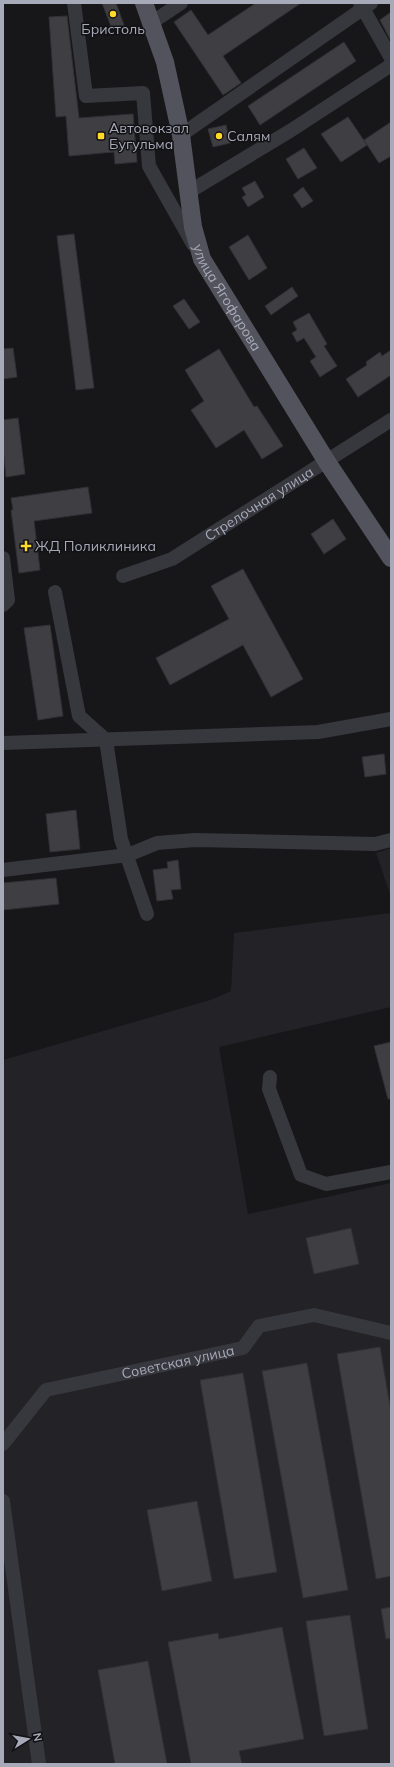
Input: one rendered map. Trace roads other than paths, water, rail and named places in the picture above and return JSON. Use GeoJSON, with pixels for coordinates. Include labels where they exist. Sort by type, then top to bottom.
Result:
{"type":"FeatureCollection","features":[{"type":"Feature","properties":{"kind":"main road","name":"улица Ягофарова"},"geometry":{"type":"LineString","coordinates":[[144,3],[165,62],[181,135],[187,193],[193,227],[202,260],[327,462],[391,558]]}},
{"type":"Feature","properties":{"kind":"street"},"geometry":{"type":"LineString","coordinates":[[74,3],[86,96],[143,92],[149,166],[202,260]]}},
{"type":"Feature","properties":{"kind":"street"},"geometry":{"type":"LineString","coordinates":[[151,23],[181,3]]}},
{"type":"Feature","properties":{"kind":"street"},"geometry":{"type":"LineString","coordinates":[[181,135],[365,5],[391,58]]}},
{"type":"Feature","properties":{"kind":"street"},"geometry":{"type":"LineString","coordinates":[[187,193],[290,132],[391,65]]}},
{"type":"Feature","properties":{"kind":"street","name":"Стрелочная улица"},"geometry":{"type":"LineString","coordinates":[[123,576],[172,559],[391,420]]}},
{"type":"Feature","properties":{"kind":"street"},"geometry":{"type":"LineString","coordinates":[[3,558],[6,602]]}},
{"type":"Feature","properties":{"kind":"street"},"geometry":{"type":"LineString","coordinates":[[55,592],[79,716],[106,740],[121,840],[128,855],[147,914]]}},
{"type":"Feature","properties":{"kind":"street"},"geometry":{"type":"LineString","coordinates":[[3,743],[318,732],[391,718]]}},
{"type":"Feature","properties":{"kind":"street"},"geometry":{"type":"LineString","coordinates":[[3,870],[128,855],[156,843],[195,840],[375,844],[391,840]]}},
{"type":"Feature","properties":{"kind":"street"},"geometry":{"type":"LineString","coordinates":[[270,1077],[269,1089],[301,1175],[326,1184],[391,1172]]}},
{"type":"Feature","properties":{"kind":"street","name":"Советская улица"},"geometry":{"type":"LineString","coordinates":[[3,1444],[46,1390],[243,1348],[259,1326],[314,1315],[391,1333]]}},
{"type":"Feature","properties":{"kind":"street"},"geometry":{"type":"LineString","coordinates":[[3,1501],[39,1764]]}},
{"type":"Feature","properties":{"kind":"place","name":"Бристоль"},"geometry":{"type":"Point","coordinates":[113,14]}},
{"type":"Feature","properties":{"kind":"place","name":"Автовокзал Бугульма"},"geometry":{"type":"Point","coordinates":[101,136]}},
{"type":"Feature","properties":{"kind":"place","name":"Салям"},"geometry":{"type":"Point","coordinates":[219,136]}},
{"type":"Feature","properties":{"kind":"place","name":"ЖД Поликлиника"},"geometry":{"type":"Point","coordinates":[26,546]}}]}
